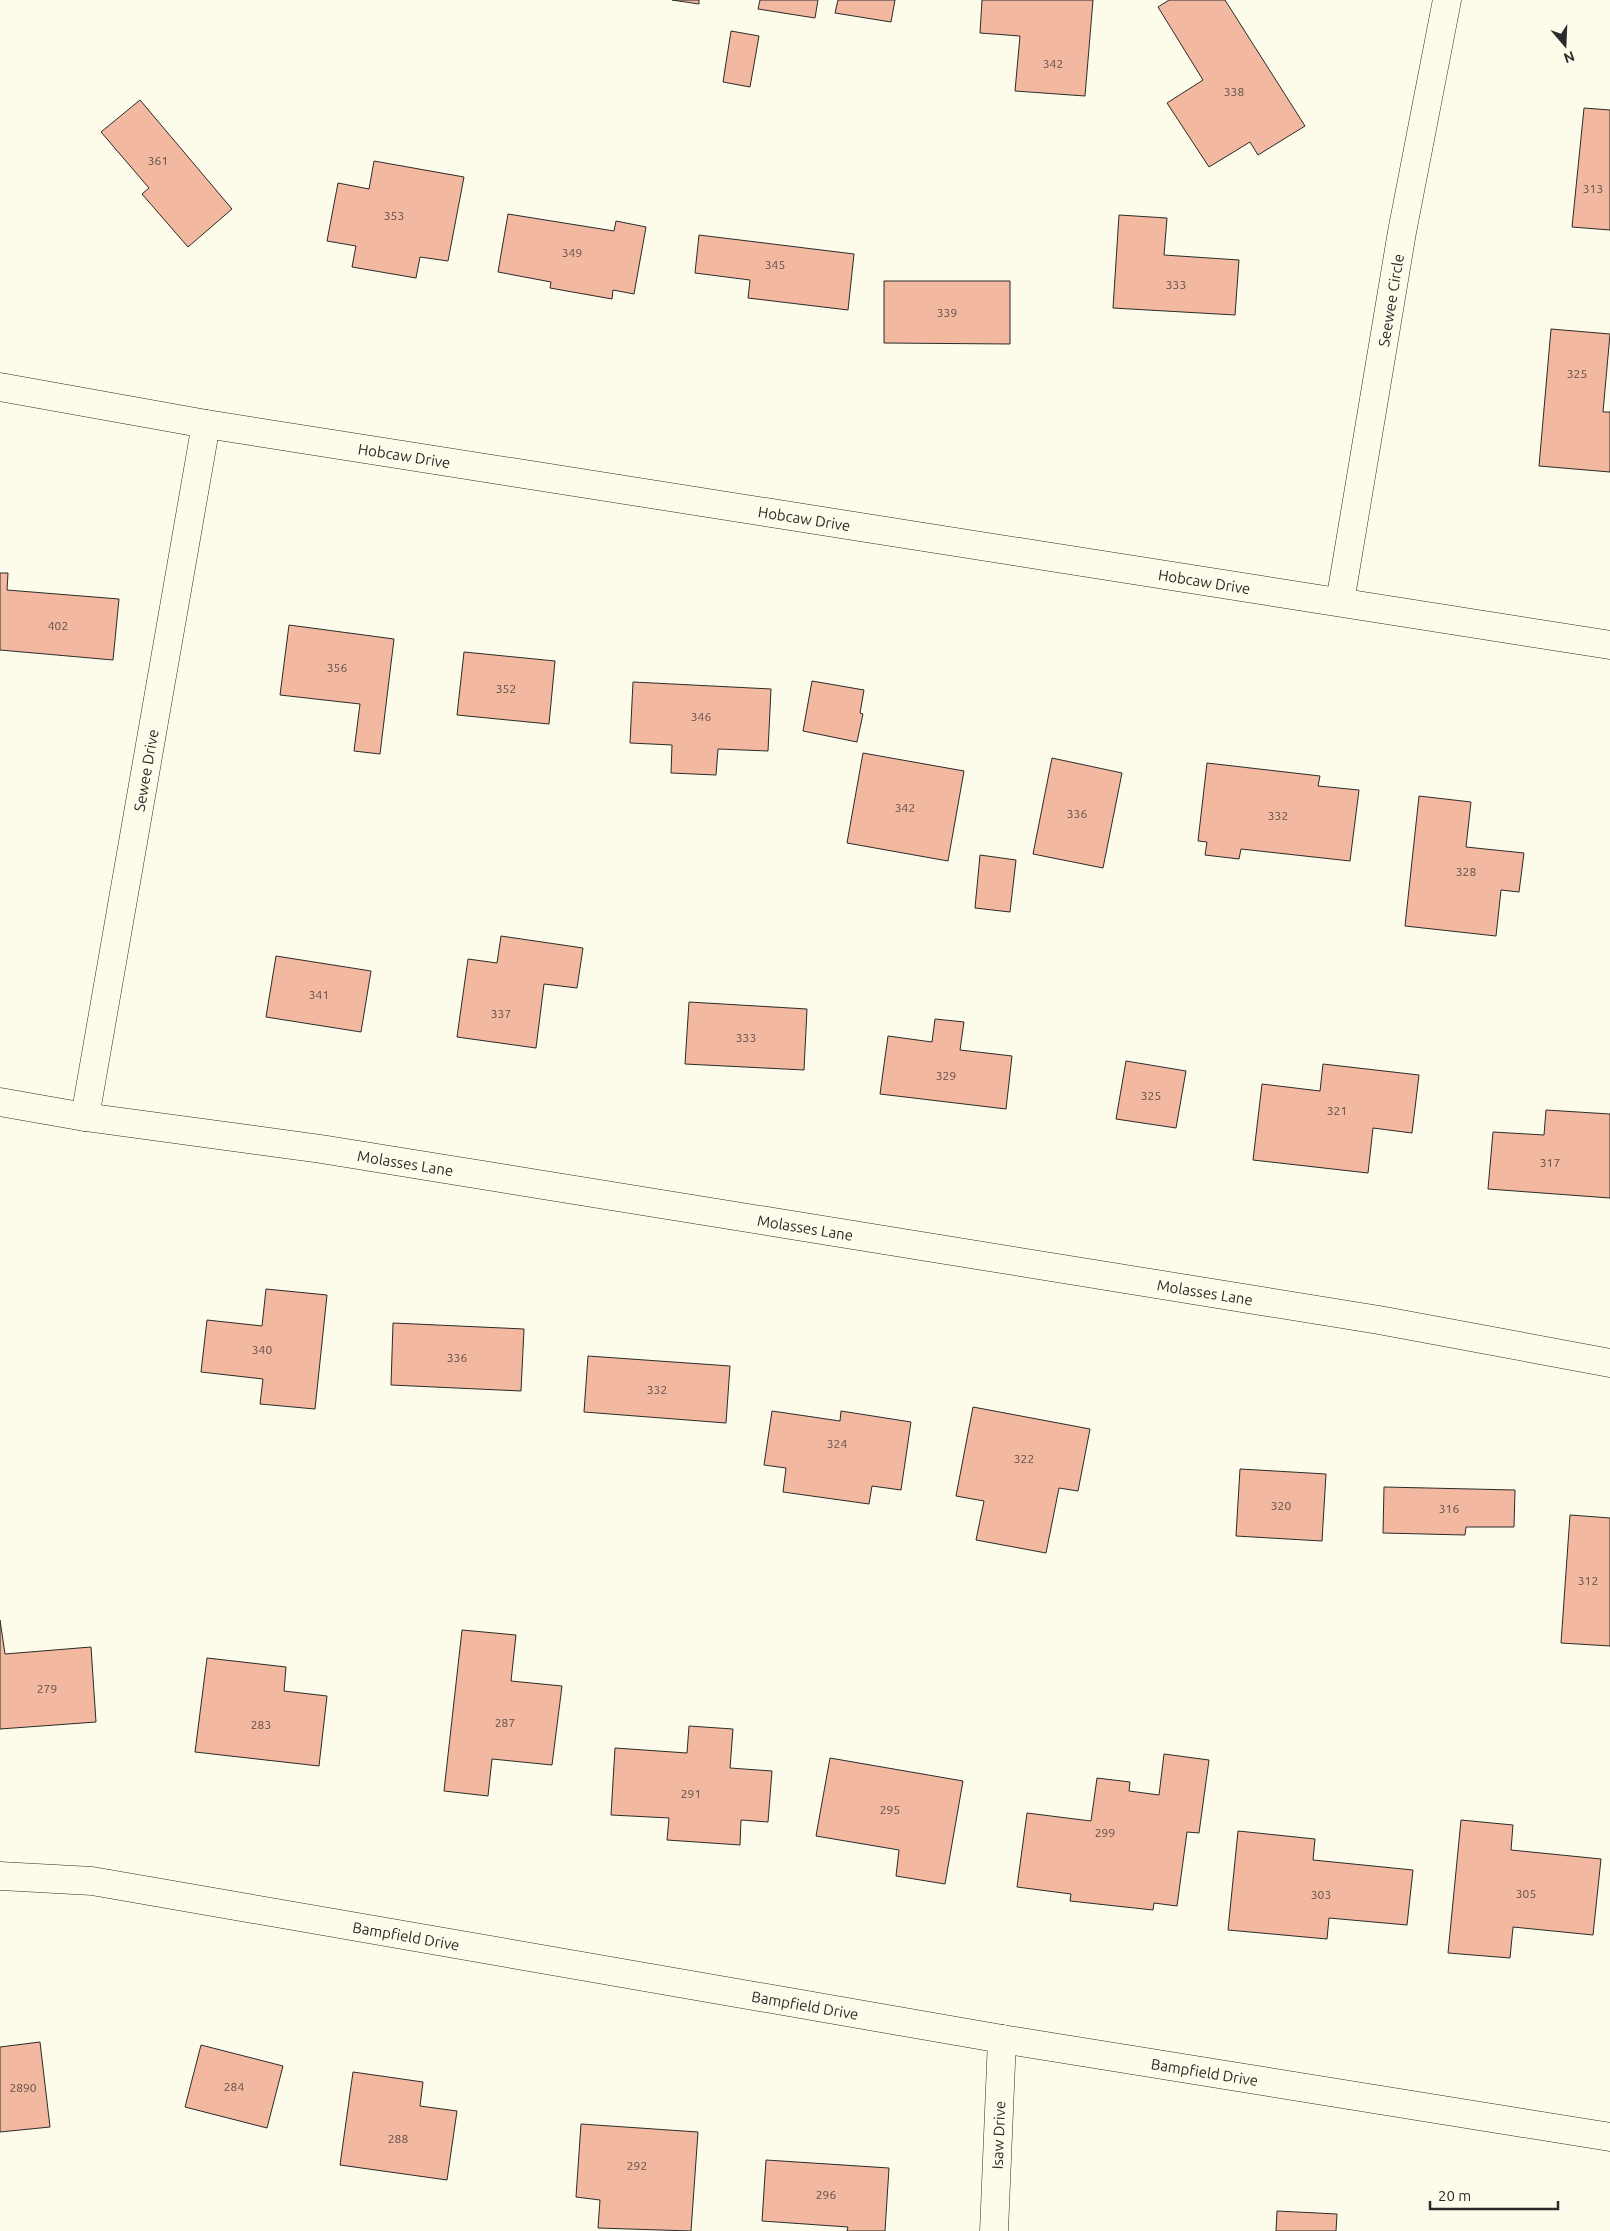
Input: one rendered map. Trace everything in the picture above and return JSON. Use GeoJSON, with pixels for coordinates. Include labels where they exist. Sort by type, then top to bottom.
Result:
{"type":"FeatureCollection","features":[{"type":"Feature","properties":{"kind":"street","name":"Seewee Circle"},"geometry":{"type":"LineString","coordinates":[[1340,602],[1402,232],[1447,0]]}},
{"type":"Feature","properties":{"kind":"street","name":"Hobcaw Drive"},"geometry":{"type":"LineString","coordinates":[[0,387],[206,424],[1610,645]]}},
{"type":"Feature","properties":{"kind":"street","name":"Sewee Drive"},"geometry":{"type":"LineString","coordinates":[[85,1117],[206,424]]}},
{"type":"Feature","properties":{"kind":"street","name":"Molasses Lane"},"geometry":{"type":"LineString","coordinates":[[0,1102],[85,1117],[321,1149],[1369,1319],[1610,1363]]}},
{"type":"Feature","properties":{"kind":"street","name":"Bampfield Drive"},"geometry":{"type":"LineString","coordinates":[[0,1876],[92,1881],[1002,2039],[1610,2137]]}},
{"type":"Feature","properties":{"kind":"street","name":"Isaw Drive"},"geometry":{"type":"LineString","coordinates":[[994,2231],[1002,2039]]}},
{"type":"Feature","properties":{"kind":"building"},"geometry":{"type":"Polygon","coordinates":[[[672,0],[699,0],[699,4],[672,0]]]}},
{"type":"Feature","properties":{"kind":"building"},"geometry":{"type":"Polygon","coordinates":[[[760,0],[818,0],[815,18],[758,9],[760,0]]]}},
{"type":"Feature","properties":{"kind":"building"},"geometry":{"type":"Polygon","coordinates":[[[838,0],[895,0],[891,22],[835,13],[838,0]]]}},
{"type":"Feature","properties":{"kind":"building"},"geometry":{"type":"Polygon","coordinates":[[[982,0],[1093,0],[1085,96],[1015,91],[1020,36],[980,33],[982,0]]]}},
{"type":"Feature","properties":{"kind":"building"},"geometry":{"type":"Polygon","coordinates":[[[1169,0],[1225,0],[1305,126],[1258,155],[1250,142],[1209,167],[1167,103],[1203,80],[1158,7],[1169,0]]]}},
{"type":"Feature","properties":{"kind":"building"},"geometry":{"type":"Polygon","coordinates":[[[731,31],[759,36],[750,87],[723,82],[731,31]]]}},
{"type":"Feature","properties":{"kind":"building"},"geometry":{"type":"Polygon","coordinates":[[[140,100],[232,209],[188,247],[142,194],[149,188],[101,132],[140,100]]]}},
{"type":"Feature","properties":{"kind":"building"},"geometry":{"type":"Polygon","coordinates":[[[1584,108],[1610,110],[1610,230],[1572,227],[1584,108]]]}},
{"type":"Feature","properties":{"kind":"building"},"geometry":{"type":"Polygon","coordinates":[[[374,161],[464,177],[448,261],[420,257],[416,278],[352,267],[356,246],[327,241],[338,183],[369,189],[374,161]]]}},
{"type":"Feature","properties":{"kind":"building"},"geometry":{"type":"Polygon","coordinates":[[[508,214],[614,231],[616,221],[646,227],[634,294],[613,290],[612,299],[550,288],[551,282],[498,272],[508,214]]]}},
{"type":"Feature","properties":{"kind":"building"},"geometry":{"type":"Polygon","coordinates":[[[1119,215],[1167,218],[1164,255],[1239,260],[1235,315],[1113,308],[1119,215]]]}},
{"type":"Feature","properties":{"kind":"building"},"geometry":{"type":"Polygon","coordinates":[[[699,235],[854,254],[848,310],[748,298],[750,280],[695,273],[699,235]]]}},
{"type":"Feature","properties":{"kind":"building"},"geometry":{"type":"Polygon","coordinates":[[[884,281],[1010,281],[1010,344],[884,343],[884,281]]]}},
{"type":"Feature","properties":{"kind":"building"},"geometry":{"type":"Polygon","coordinates":[[[1551,329],[1610,334],[1603,412],[1610,412],[1610,472],[1539,466],[1551,329]]]}},
{"type":"Feature","properties":{"kind":"building"},"geometry":{"type":"Polygon","coordinates":[[[0,573],[8,573],[7,590],[119,599],[113,660],[0,650],[0,573]]]}},
{"type":"Feature","properties":{"kind":"building"},"geometry":{"type":"Polygon","coordinates":[[[289,625],[394,639],[380,754],[354,751],[360,704],[280,695],[289,625]]]}},
{"type":"Feature","properties":{"kind":"building"},"geometry":{"type":"Polygon","coordinates":[[[464,652],[555,661],[549,724],[457,715],[464,652]]]}},
{"type":"Feature","properties":{"kind":"building"},"geometry":{"type":"Polygon","coordinates":[[[812,681],[864,690],[860,713],[863,714],[857,742],[803,731],[812,681]]]}},
{"type":"Feature","properties":{"kind":"building"},"geometry":{"type":"Polygon","coordinates":[[[633,682],[771,689],[768,751],[718,749],[716,775],[671,773],[672,745],[630,743],[633,682]]]}},
{"type":"Feature","properties":{"kind":"building"},"geometry":{"type":"Polygon","coordinates":[[[863,753],[964,771],[948,861],[847,843],[863,753]]]}},
{"type":"Feature","properties":{"kind":"building"},"geometry":{"type":"Polygon","coordinates":[[[1052,758],[1122,773],[1103,868],[1033,854],[1052,758]]]}},
{"type":"Feature","properties":{"kind":"building"},"geometry":{"type":"Polygon","coordinates":[[[1207,763],[1320,776],[1318,786],[1359,790],[1350,861],[1241,849],[1239,859],[1205,855],[1207,842],[1198,841],[1207,763]]]}},
{"type":"Feature","properties":{"kind":"building"},"geometry":{"type":"Polygon","coordinates":[[[1419,796],[1471,802],[1466,847],[1524,853],[1519,892],[1501,890],[1496,936],[1405,926],[1419,796]]]}},
{"type":"Feature","properties":{"kind":"building"},"geometry":{"type":"Polygon","coordinates":[[[980,855],[1016,860],[1010,912],[975,908],[980,855]]]}},
{"type":"Feature","properties":{"kind":"building"},"geometry":{"type":"Polygon","coordinates":[[[501,936],[583,948],[577,988],[544,984],[536,1048],[457,1037],[468,959],[497,963],[501,936]]]}},
{"type":"Feature","properties":{"kind":"building"},"geometry":{"type":"Polygon","coordinates":[[[276,956],[371,971],[361,1032],[266,1017],[276,956]]]}},
{"type":"Feature","properties":{"kind":"building"},"geometry":{"type":"Polygon","coordinates":[[[689,1002],[807,1009],[804,1070],[685,1064],[689,1002]]]}},
{"type":"Feature","properties":{"kind":"building"},"geometry":{"type":"Polygon","coordinates":[[[935,1019],[964,1022],[960,1050],[1012,1056],[1006,1109],[880,1094],[888,1036],[932,1042],[935,1019]]]}},
{"type":"Feature","properties":{"kind":"building"},"geometry":{"type":"Polygon","coordinates":[[[1126,1061],[1186,1071],[1176,1128],[1116,1119],[1126,1061]]]}},
{"type":"Feature","properties":{"kind":"building"},"geometry":{"type":"Polygon","coordinates":[[[1323,1064],[1419,1075],[1412,1133],[1373,1128],[1368,1173],[1253,1160],[1262,1084],[1320,1091],[1323,1064]]]}},
{"type":"Feature","properties":{"kind":"building"},"geometry":{"type":"Polygon","coordinates":[[[1546,1110],[1610,1114],[1610,1198],[1488,1189],[1493,1132],[1544,1135],[1546,1110]]]}},
{"type":"Feature","properties":{"kind":"building"},"geometry":{"type":"Polygon","coordinates":[[[266,1289],[327,1295],[315,1409],[260,1404],[263,1379],[201,1372],[207,1320],[262,1326],[266,1289]]]}},
{"type":"Feature","properties":{"kind":"building"},"geometry":{"type":"Polygon","coordinates":[[[393,1323],[524,1329],[521,1391],[391,1385],[393,1323]]]}},
{"type":"Feature","properties":{"kind":"building"},"geometry":{"type":"Polygon","coordinates":[[[588,1356],[730,1366],[726,1423],[584,1412],[588,1356]]]}},
{"type":"Feature","properties":{"kind":"building"},"geometry":{"type":"Polygon","coordinates":[[[973,1407],[1090,1429],[1078,1491],[1059,1488],[1046,1553],[976,1540],[984,1501],[956,1496],[973,1407]]]}},
{"type":"Feature","properties":{"kind":"building"},"geometry":{"type":"Polygon","coordinates":[[[772,1411],[840,1421],[841,1411],[911,1422],[901,1490],[872,1486],[869,1504],[783,1492],[786,1468],[764,1465],[772,1411]]]}},
{"type":"Feature","properties":{"kind":"building"},"geometry":{"type":"Polygon","coordinates":[[[1240,1469],[1326,1474],[1322,1541],[1236,1536],[1240,1469]]]}},
{"type":"Feature","properties":{"kind":"building"},"geometry":{"type":"Polygon","coordinates":[[[1384,1487],[1515,1490],[1514,1527],[1466,1527],[1465,1535],[1383,1533],[1384,1487]]]}},
{"type":"Feature","properties":{"kind":"building"},"geometry":{"type":"Polygon","coordinates":[[[1570,1515],[1610,1518],[1610,1646],[1561,1643],[1570,1515]]]}},
{"type":"Feature","properties":{"kind":"building"},"geometry":{"type":"Polygon","coordinates":[[[0,1620],[5,1654],[91,1647],[96,1722],[0,1729],[0,1620]]]}},
{"type":"Feature","properties":{"kind":"building"},"geometry":{"type":"Polygon","coordinates":[[[462,1630],[516,1635],[511,1681],[562,1686],[552,1765],[492,1759],[488,1796],[444,1791],[462,1630]]]}},
{"type":"Feature","properties":{"kind":"building"},"geometry":{"type":"Polygon","coordinates":[[[207,1658],[286,1667],[284,1691],[327,1696],[319,1766],[195,1752],[207,1658]]]}},
{"type":"Feature","properties":{"kind":"building"},"geometry":{"type":"Polygon","coordinates":[[[689,1726],[733,1729],[730,1768],[772,1771],[768,1822],[741,1820],[740,1845],[667,1840],[669,1818],[611,1815],[615,1748],[687,1753],[689,1726]]]}},
{"type":"Feature","properties":{"kind":"building"},"geometry":{"type":"Polygon","coordinates":[[[1164,1754],[1209,1760],[1199,1833],[1187,1832],[1177,1906],[1154,1903],[1153,1910],[1070,1901],[1071,1894],[1017,1887],[1027,1813],[1091,1821],[1097,1778],[1130,1782],[1129,1791],[1159,1795],[1164,1754]]]}},
{"type":"Feature","properties":{"kind":"building"},"geometry":{"type":"Polygon","coordinates":[[[830,1758],[963,1781],[945,1884],[896,1876],[899,1850],[816,1836],[830,1758]]]}},
{"type":"Feature","properties":{"kind":"building"},"geometry":{"type":"Polygon","coordinates":[[[1461,1820],[1513,1825],[1511,1850],[1601,1859],[1593,1935],[1513,1927],[1510,1958],[1448,1953],[1461,1820]]]}},
{"type":"Feature","properties":{"kind":"building"},"geometry":{"type":"Polygon","coordinates":[[[1238,1831],[1315,1839],[1313,1860],[1413,1870],[1407,1925],[1329,1918],[1327,1939],[1228,1930],[1238,1831]]]}},
{"type":"Feature","properties":{"kind":"building"},"geometry":{"type":"Polygon","coordinates":[[[40,2042],[50,2127],[0,2132],[0,2047],[40,2042]]]}},
{"type":"Feature","properties":{"kind":"building"},"geometry":{"type":"Polygon","coordinates":[[[201,2045],[283,2066],[267,2128],[185,2107],[201,2045]]]}},
{"type":"Feature","properties":{"kind":"building"},"geometry":{"type":"Polygon","coordinates":[[[353,2072],[423,2082],[420,2106],[457,2111],[447,2180],[340,2165],[353,2072]]]}},
{"type":"Feature","properties":{"kind":"building"},"geometry":{"type":"Polygon","coordinates":[[[581,2124],[698,2132],[691,2231],[598,2228],[600,2200],[576,2197],[581,2124]]]}},
{"type":"Feature","properties":{"kind":"building"},"geometry":{"type":"Polygon","coordinates":[[[766,2160],[889,2168],[885,2231],[847,2231],[848,2227],[762,2221],[766,2160]]]}},
{"type":"Feature","properties":{"kind":"building"},"geometry":{"type":"Polygon","coordinates":[[[1277,2211],[1337,2214],[1336,2231],[1276,2231],[1277,2211]]]}}]}
